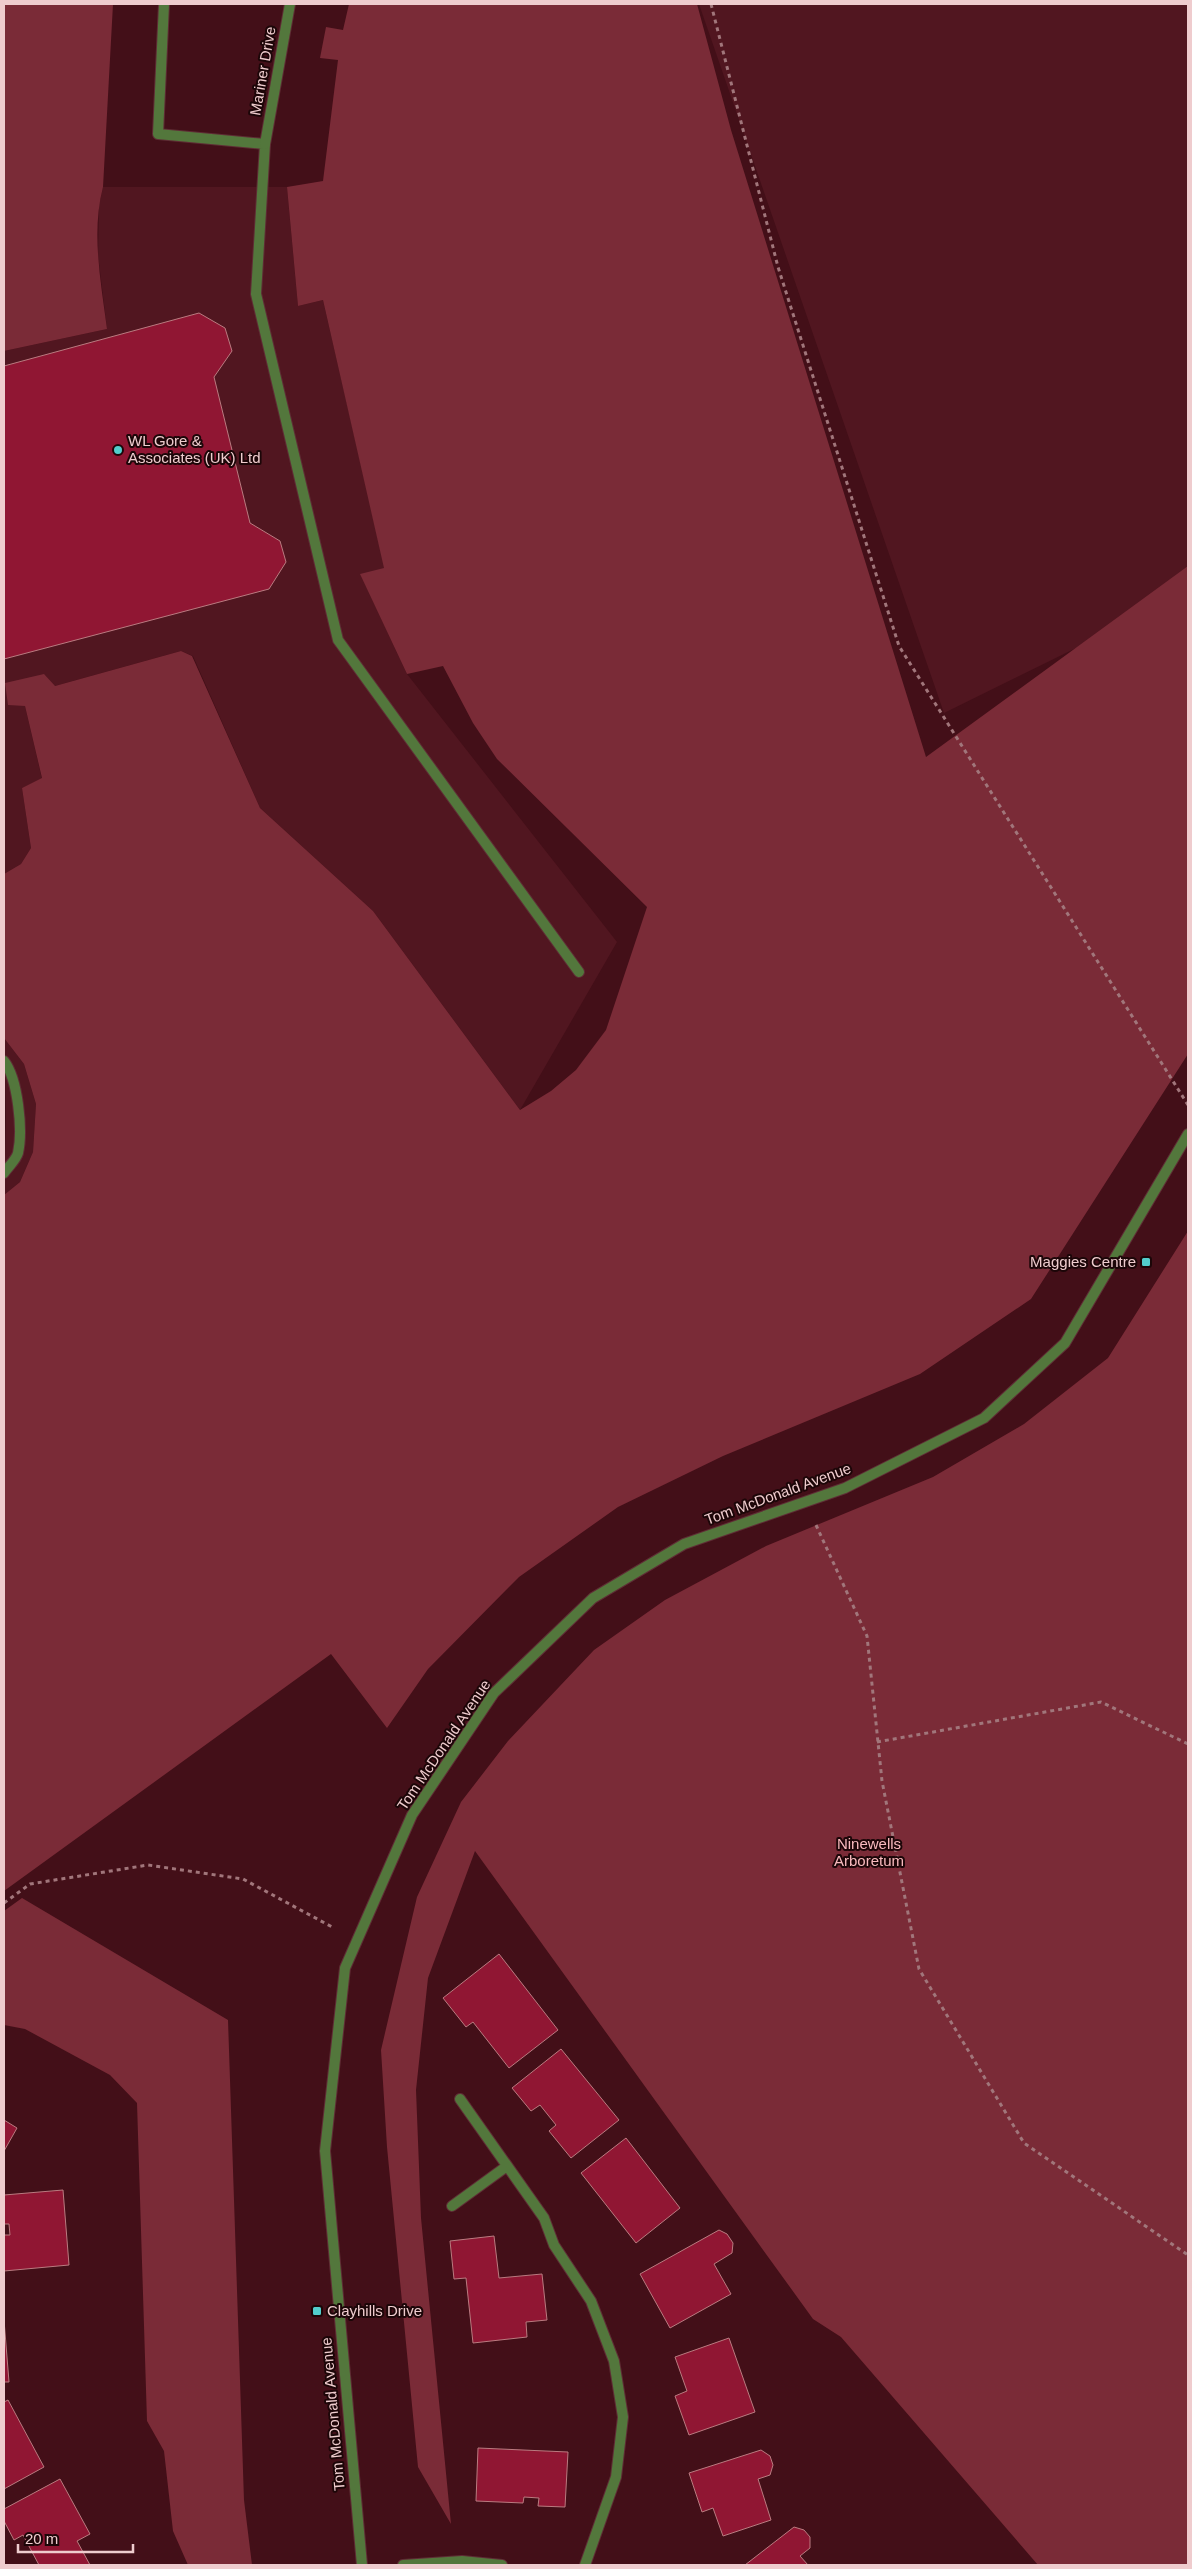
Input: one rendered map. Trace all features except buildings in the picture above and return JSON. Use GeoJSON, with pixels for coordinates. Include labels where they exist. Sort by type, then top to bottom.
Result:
{"type":"FeatureCollection","features":[{"type":"Feature","properties":{"kind":"street"},"geometry":{"type":"LineString","coordinates":[[164,4],[158,134],[265,144]]}},
{"type":"Feature","properties":{"kind":"street","name":"Mariner Drive"},"geometry":{"type":"LineString","coordinates":[[290,4],[265,144],[256,294],[338,640],[579,972]]}},
{"type":"Feature","properties":{"kind":"street"},"geometry":{"type":"LineString","coordinates":[[4,1061],[9,1067],[20,1114],[18,1155],[4,1172]]}},
{"type":"Feature","properties":{"kind":"street","name":"Tom McDonald Avenue"},"geometry":{"type":"LineString","coordinates":[[362,2565],[325,2151],[345,1968],[412,1815],[494,1693],[593,1598],[684,1544],[845,1488],[984,1418],[1066,1343],[1188,1134]]}},
{"type":"Feature","properties":{"kind":"street"},"geometry":{"type":"LineString","coordinates":[[460,2099],[544,2218],[554,2246],[591,2301],[614,2361],[623,2417],[616,2476],[585,2565]]}},
{"type":"Feature","properties":{"kind":"street"},"geometry":{"type":"LineString","coordinates":[[452,2206],[507,2166]]}},
{"type":"Feature","properties":{"kind":"street"},"geometry":{"type":"LineString","coordinates":[[403,2565],[462,2561],[502,2565]]}},
{"type":"Feature","properties":{"kind":"path"},"geometry":{"type":"LineString","coordinates":[[711,4],[778,267],[899,646],[1188,1105]]}},
{"type":"Feature","properties":{"kind":"path"},"geometry":{"type":"LineString","coordinates":[[805,1502],[867,1636],[882,1781],[919,1969],[1024,2143],[1188,2255]]}},
{"type":"Feature","properties":{"kind":"path"},"geometry":{"type":"LineString","coordinates":[[878,1742],[1101,1702],[1188,1744]]}},
{"type":"Feature","properties":{"kind":"path"},"geometry":{"type":"LineString","coordinates":[[4,1904],[30,1884],[148,1865],[243,1878],[357,1941]]}},
{"type":"Feature","properties":{"kind":"shaded area"},"geometry":{"type":"Polygon","coordinates":[[[699,4],[1188,4],[1188,593],[944,713],[699,4]]]}},
{"type":"Feature","properties":{"kind":"shaded area"},"geometry":{"type":"Polygon","coordinates":[[[103,187],[287,187],[298,306],[323,300],[385,569],[361,575],[407,674],[617,942],[520,1110],[373,911],[260,808],[193,656],[181,651],[55,686],[25,706],[42,779],[22,788],[31,848],[21,864],[4,874],[4,351],[107,329],[98,255],[99,205],[103,187]]]}},
{"type":"Feature","properties":{"kind":"shaded area"},"geometry":{"type":"Polygon","coordinates":[[[4,1038],[24,1064],[36,1104],[33,1152],[20,1182],[4,1195],[6,1117],[4,1038]]]}},
{"type":"Feature","properties":{"kind":"green space"},"geometry":{"type":"Polygon","coordinates":[[[4,4],[113,4],[103,187],[99,204],[97,240],[107,329],[4,351],[4,4]]]}},
{"type":"Feature","properties":{"kind":"green space"},"geometry":{"type":"Polygon","coordinates":[[[349,4],[697,4],[731,130],[926,757],[1188,566],[1188,1054],[1031,1299],[920,1374],[723,1456],[618,1507],[519,1577],[428,1669],[387,1728],[331,1654],[4,1891],[4,1195],[20,1182],[33,1152],[36,1104],[24,1064],[4,1038],[4,874],[21,864],[31,848],[22,788],[42,778],[25,706],[8,705],[5,683],[44,674],[55,686],[181,651],[192,656],[260,808],[373,911],[520,1110],[551,1091],[576,1070],[606,1030],[647,907],[497,759],[473,723],[443,666],[407,674],[360,574],[384,568],[323,300],[298,306],[287,187],[323,181],[338,60],[320,58],[326,27],[343,30],[349,4]]]}},
{"type":"Feature","properties":{"kind":"green space","name":"Ninewells Arboretum"},"geometry":{"type":"Polygon","coordinates":[[[1188,1231],[1188,2565],[1038,2565],[841,2337],[813,2319],[475,1851],[428,1978],[416,2090],[421,2218],[451,2524],[418,2467],[387,2147],[381,2050],[417,1897],[461,1802],[508,1741],[594,1650],[665,1600],[766,1546],[933,1477],[1024,1424],[1108,1358],[1188,1231]]]}},
{"type":"Feature","properties":{"kind":"green space"},"geometry":{"type":"Polygon","coordinates":[[[22,1898],[228,2020],[244,2500],[252,2565],[188,2565],[173,2531],[164,2451],[147,2421],[137,2103],[110,2075],[25,2029],[4,2025],[4,1911],[22,1898]]]}},
{"type":"Feature","properties":{"kind":"place","name":"WL Gore & Associates (UK) Ltd"},"geometry":{"type":"Point","coordinates":[118,450]}},
{"type":"Feature","properties":{"kind":"place","name":"Maggies Centre"},"geometry":{"type":"Point","coordinates":[1146,1262]}},
{"type":"Feature","properties":{"kind":"place","name":"Clayhills Drive"},"geometry":{"type":"Point","coordinates":[317,2311]}}]}
